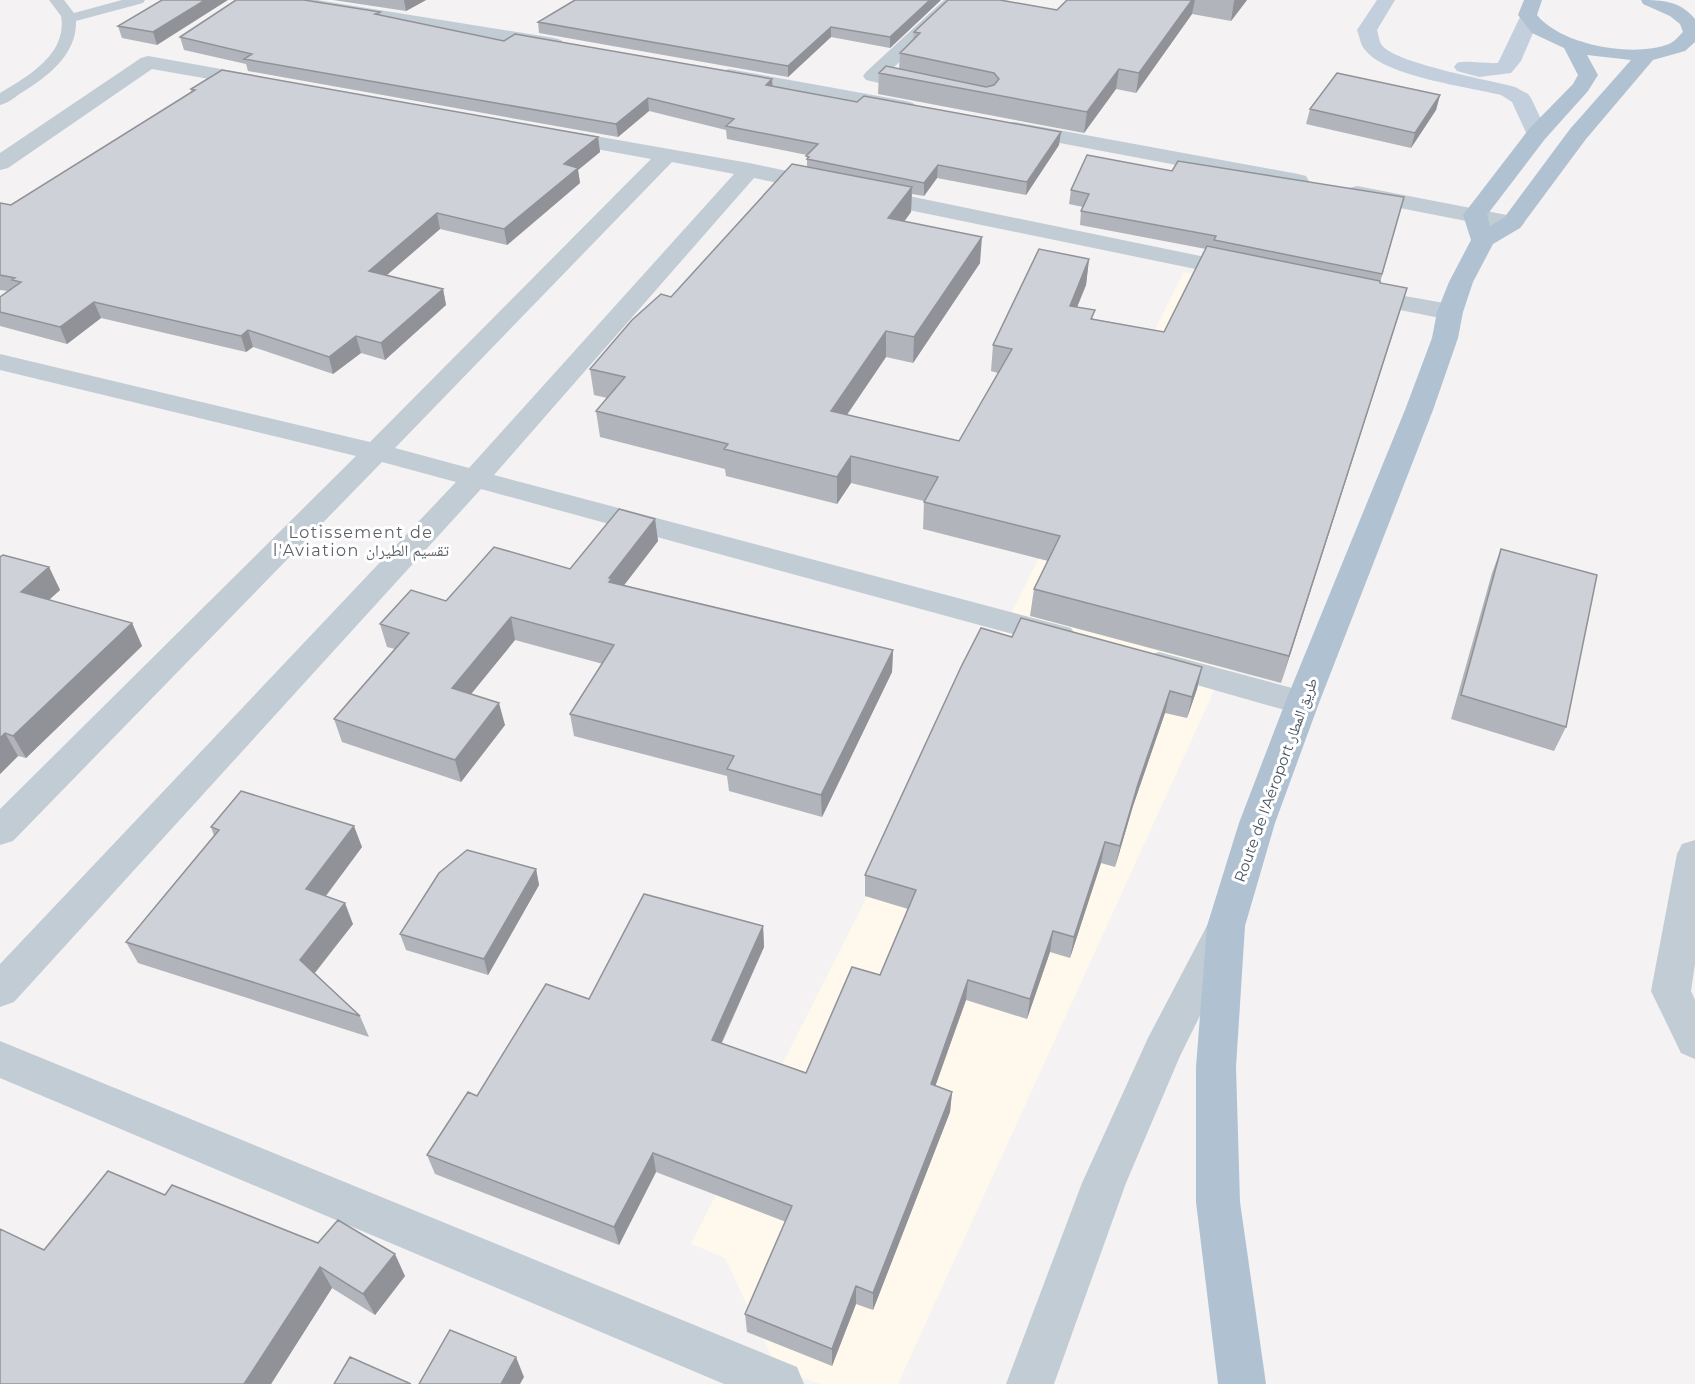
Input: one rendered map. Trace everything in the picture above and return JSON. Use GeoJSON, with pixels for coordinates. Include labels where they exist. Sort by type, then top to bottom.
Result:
{"type":"FeatureCollection","features":[{"type":"Feature","properties":{"kind":"main road"},"geometry":{"type":"LineString","coordinates":[[1531,9],[1545,33],[1572,45],[1605,52],[1647,55],[1680,48],[1690,41],[1694,33],[1689,16],[1657,2]]}},
{"type":"Feature","properties":{"kind":"main road","name":"Route de l'Aéroport طريق المطار"},"geometry":{"type":"LineString","coordinates":[[1242,1384],[1218,1202],[1216,1066],[1226,926],[1257,823],[1302,703],[1419,410],[1445,338],[1450,312],[1461,282],[1537,134],[1581,87],[1588,75],[1572,45]]}},
{"type":"Feature","properties":{"kind":"main road","name":"Route de l'Aéroport طريق المطار"},"geometry":{"type":"LineString","coordinates":[[1490,226],[1578,134],[1647,55]]}},
{"type":"Feature","properties":{"kind":"street"},"geometry":{"type":"LineString","coordinates":[[282,0],[570,47]]}},
{"type":"Feature","properties":{"kind":"street"},"geometry":{"type":"LineString","coordinates":[[941,91],[873,76],[956,0]]}},
{"type":"Feature","properties":{"kind":"street"},"geometry":{"type":"LineString","coordinates":[[1386,0],[1367,30],[1373,48],[1382,55],[1421,70],[1508,91],[1521,98],[1537,134]]}},
{"type":"Feature","properties":{"kind":"street"},"geometry":{"type":"LineString","coordinates":[[1406,0],[1386,30],[1387,38],[1459,66],[1479,71],[1504,69],[1511,61],[1531,9]]}},
{"type":"Feature","properties":{"kind":"street"},"geometry":{"type":"LineString","coordinates":[[0,163],[158,55],[278,85]]}},
{"type":"Feature","properties":{"kind":"street"},"geometry":{"type":"LineString","coordinates":[[712,72],[920,110]]}},
{"type":"Feature","properties":{"kind":"street"},"geometry":{"type":"LineString","coordinates":[[1000,125],[1329,187],[1490,226]]}},
{"type":"Feature","properties":{"kind":"street"},"geometry":{"type":"LineString","coordinates":[[537,132],[749,170],[1267,276]]}},
{"type":"Feature","properties":{"kind":"street"},"geometry":{"type":"LineString","coordinates":[[0,831],[667,155]]}},
{"type":"Feature","properties":{"kind":"street"},"geometry":{"type":"LineString","coordinates":[[0,990],[475,479],[749,170]]}},
{"type":"Feature","properties":{"kind":"street"},"geometry":{"type":"LineString","coordinates":[[1335,290],[1450,312]]}},
{"type":"Feature","properties":{"kind":"street"},"geometry":{"type":"LineString","coordinates":[[0,362],[376,452],[1084,642]]}},
{"type":"Feature","properties":{"kind":"street"},"geometry":{"type":"LineString","coordinates":[[1130,655],[1302,703]]}},
{"type":"Feature","properties":{"kind":"street"},"geometry":{"type":"LineString","coordinates":[[1695,854],[1671,991],[1695,1041]]}},
{"type":"Feature","properties":{"kind":"street"},"geometry":{"type":"LineString","coordinates":[[1030,1384],[1104,1183],[1162,1051],[1226,926]]}},
{"type":"Feature","properties":{"kind":"street"},"geometry":{"type":"LineString","coordinates":[[0,1059],[780,1384]]}},
{"type":"Feature","properties":{"kind":"lane"},"geometry":{"type":"LineString","coordinates":[[0,100],[41,74],[67,45],[70,18],[62,4],[56,0]]}},
{"type":"Feature","properties":{"kind":"lane"},"geometry":{"type":"LineString","coordinates":[[70,18],[138,0]]}},
{"type":"Feature","properties":{"kind":"shaded area"},"geometry":{"type":"Polygon","coordinates":[[[1184,272],[1399,316],[1382,314],[1247,673],[1224,669],[898,1384],[821,1384],[778,1370],[725,1258],[691,1244],[1184,272]]]}},
{"type":"Feature","properties":{"kind":"building"},"geometry":{"type":"Polygon","coordinates":[[[162,0],[205,0],[153,32],[118,26],[162,0]]]}},
{"type":"Feature","properties":{"kind":"building"},"geometry":{"type":"Polygon","coordinates":[[[236,0],[304,0],[380,12],[375,14],[504,41],[515,34],[772,79],[766,85],[857,102],[864,96],[1061,132],[1027,182],[938,165],[924,183],[807,159],[809,157],[806,156],[818,144],[726,126],[734,119],[648,98],[616,124],[244,59],[252,54],[180,37],[236,0]]]}},
{"type":"Feature","properties":{"kind":"building"},"geometry":{"type":"Polygon","coordinates":[[[575,0],[930,0],[890,37],[831,27],[788,66],[538,22],[575,0]]]}},
{"type":"Feature","properties":{"kind":"building"},"geometry":{"type":"Polygon","coordinates":[[[948,0],[1000,0],[1057,10],[1067,0],[1192,0],[1139,73],[1119,69],[1087,112],[879,73],[886,66],[986,87],[994,85],[999,79],[994,73],[900,53],[920,33],[914,32],[948,0]]]}},
{"type":"Feature","properties":{"kind":"building"},"geometry":{"type":"Polygon","coordinates":[[[222,70],[598,137],[564,164],[578,168],[504,229],[437,213],[369,271],[443,289],[381,343],[356,336],[329,357],[248,330],[241,336],[94,302],[60,327],[0,312],[0,297],[21,282],[12,280],[15,278],[0,275],[0,203],[11,205],[195,90],[191,89],[222,70]]]}},
{"type":"Feature","properties":{"kind":"building"},"geometry":{"type":"Polygon","coordinates":[[[1337,73],[1440,95],[1415,133],[1310,109],[1337,73]]]}},
{"type":"Feature","properties":{"kind":"building"},"geometry":{"type":"Polygon","coordinates":[[[1087,155],[1172,171],[1178,161],[1404,197],[1382,274],[1214,240],[1216,236],[1081,211],[1089,194],[1071,190],[1087,155]]]}},
{"type":"Feature","properties":{"kind":"building"},"geometry":{"type":"Polygon","coordinates":[[[792,164],[912,187],[888,218],[982,237],[914,337],[886,331],[831,411],[959,441],[1012,349],[993,345],[1039,249],[1089,259],[1070,306],[1095,310],[1091,319],[1164,332],[1207,246],[1407,288],[1289,656],[1034,589],[1060,536],[924,502],[938,477],[851,456],[837,477],[724,449],[728,444],[596,411],[625,377],[590,369],[632,320],[661,294],[671,297],[792,164]]]}},
{"type":"Feature","properties":{"kind":"building"},"geometry":{"type":"Polygon","coordinates":[[[619,509],[655,519],[609,578],[612,578],[609,582],[893,650],[821,795],[727,769],[734,756],[570,714],[614,645],[511,617],[452,688],[499,703],[455,760],[334,719],[409,633],[380,624],[411,590],[446,601],[494,547],[570,569],[619,509]]]}},
{"type":"Feature","properties":{"kind":"building"},"geometry":{"type":"Polygon","coordinates":[[[1501,549],[1597,575],[1566,727],[1461,695],[1501,549]]]}},
{"type":"Feature","properties":{"kind":"building"},"geometry":{"type":"Polygon","coordinates":[[[3,555],[49,567],[21,592],[132,623],[13,736],[5,733],[0,738],[0,557],[3,555]]]}},
{"type":"Feature","properties":{"kind":"building"},"geometry":{"type":"Polygon","coordinates":[[[1021,618],[1202,667],[1192,697],[1170,691],[1138,784],[1120,846],[1105,842],[1074,937],[1053,931],[1030,999],[968,980],[931,1084],[952,1092],[873,1293],[856,1286],[832,1349],[745,1314],[792,1206],[653,1153],[614,1227],[427,1155],[468,1092],[477,1096],[546,984],[589,999],[644,894],[763,926],[712,1040],[806,1073],[852,967],[880,975],[916,890],[865,875],[961,667],[981,628],[1012,637],[1021,618]]]}},
{"type":"Feature","properties":{"kind":"building"},"geometry":{"type":"Polygon","coordinates":[[[241,791],[354,826],[306,889],[345,903],[300,960],[360,1016],[126,942],[219,830],[211,827],[241,791]]]}},
{"type":"Feature","properties":{"kind":"building"},"geometry":{"type":"Polygon","coordinates":[[[467,850],[536,869],[484,959],[400,934],[439,873],[467,850]]]}},
{"type":"Feature","properties":{"kind":"building"},"geometry":{"type":"Polygon","coordinates":[[[108,1171],[165,1195],[172,1185],[318,1243],[338,1220],[395,1254],[363,1294],[320,1267],[244,1384],[0,1384],[0,1229],[44,1250],[108,1171]]]}},
{"type":"Feature","properties":{"kind":"building"},"geometry":{"type":"Polygon","coordinates":[[[450,1330],[516,1357],[501,1384],[419,1384],[450,1330]]]}},
{"type":"Feature","properties":{"kind":"building"},"geometry":{"type":"Polygon","coordinates":[[[350,1357],[411,1384],[334,1384],[350,1357]]]}},
{"type":"Feature","properties":{"kind":"district","name":"Lotissement de l'Aviation تقسيم الطيران"},"geometry":{"type":"Point","coordinates":[361,541]}}]}
